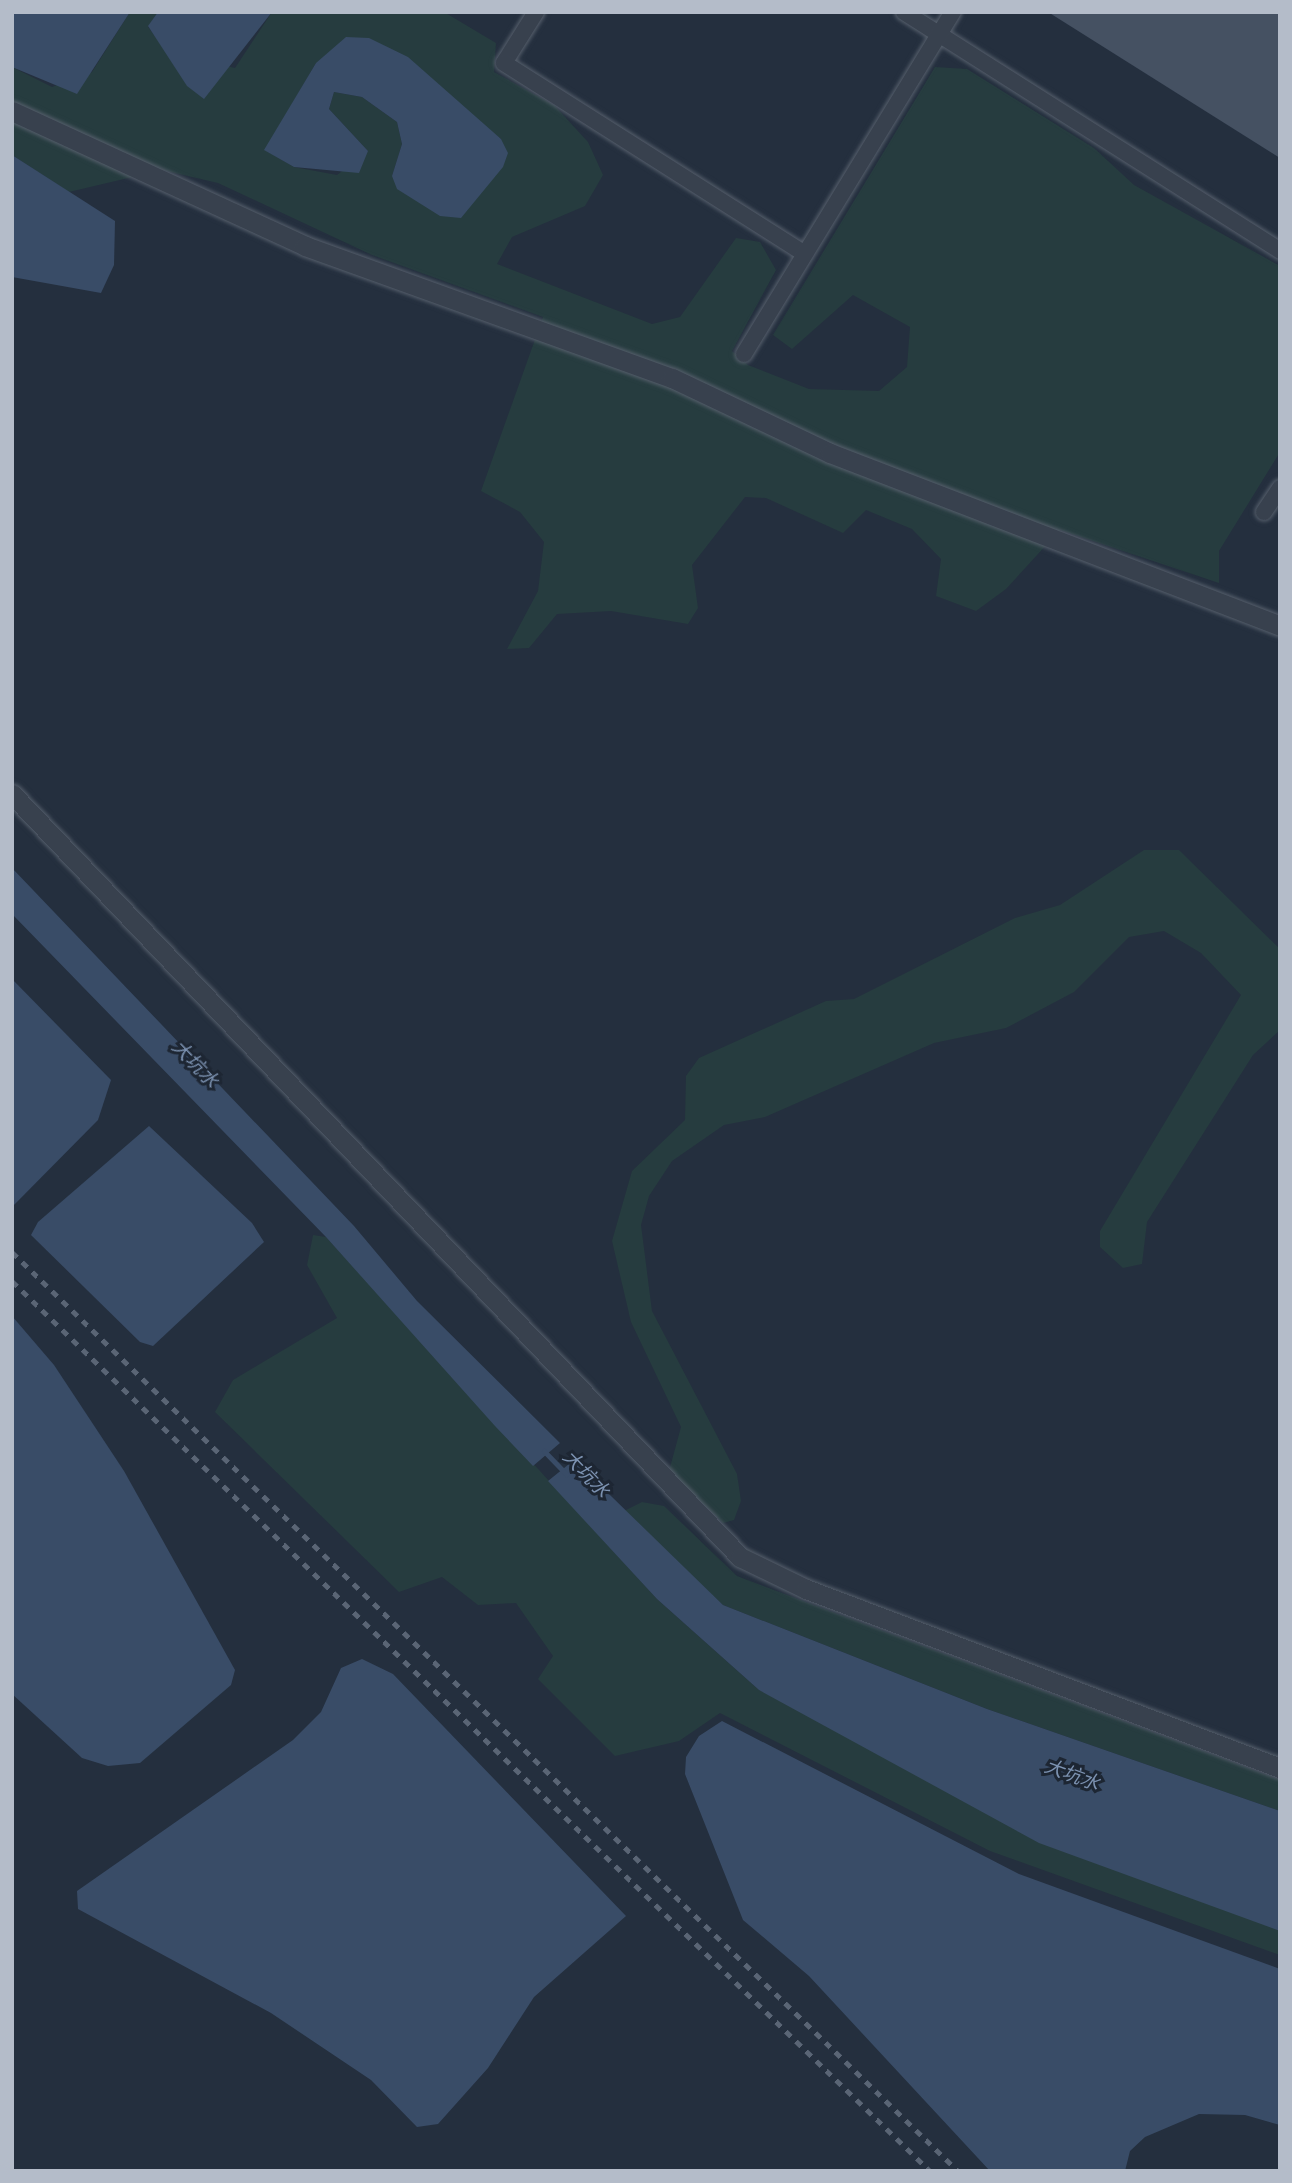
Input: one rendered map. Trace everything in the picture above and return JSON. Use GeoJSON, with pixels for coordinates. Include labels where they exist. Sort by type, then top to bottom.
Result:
{"type":"FeatureCollection","features":[{"type":"Feature","properties":{"kind":"street"},"geometry":{"type":"LineString","coordinates":[[536,12],[503,63],[805,254]]}},
{"type":"Feature","properties":{"kind":"street"},"geometry":{"type":"LineString","coordinates":[[904,12],[1280,251]]}},
{"type":"Feature","properties":{"kind":"street"},"geometry":{"type":"LineString","coordinates":[[744,354],[953,12]]}},
{"type":"Feature","properties":{"kind":"street"},"geometry":{"type":"LineString","coordinates":[[12,111],[305,246],[672,378],[830,453],[1280,626]]}},
{"type":"Feature","properties":{"kind":"street"},"geometry":{"type":"LineString","coordinates":[[1264,512],[1280,488]]}},
{"type":"Feature","properties":{"kind":"street"},"geometry":{"type":"LineString","coordinates":[[12,794],[740,1557],[806,1589],[1280,1768]]}},
{"type":"Feature","properties":{"kind":"green space"},"geometry":{"type":"Polygon","coordinates":[[[130,12],[158,12],[148,27],[168,53],[235,68],[272,12],[444,12],[496,43],[494,72],[554,105],[588,142],[603,175],[585,206],[512,237],[497,264],[652,324],[680,317],[736,238],[760,242],[776,270],[732,351],[748,365],[809,389],[879,391],[907,367],[910,327],[853,295],[792,349],[773,335],[935,67],[967,69],[1094,148],[1134,185],[1280,266],[1280,452],[1219,551],[1219,583],[1060,530],[1006,589],[976,611],[936,596],[941,559],[912,529],[866,510],[843,533],[766,498],[745,497],[692,565],[698,608],[688,624],[611,611],[557,614],[529,648],[507,649],[538,591],[544,542],[520,512],[481,491],[543,317],[372,255],[218,183],[162,170],[69,192],[12,155],[12,67],[52,87],[92,72],[130,12]],[[316,63],[265,150],[294,167],[337,175],[368,151],[329,109],[334,92],[362,97],[397,122],[402,144],[392,176],[501,139],[471,117],[316,63]]]}},
{"type":"Feature","properties":{"kind":"green space"},"geometry":{"type":"Polygon","coordinates":[[[1144,850],[1179,850],[1280,949],[1280,1030],[1253,1055],[1147,1222],[1142,1264],[1123,1268],[1100,1247],[1100,1231],[1241,995],[1201,953],[1164,931],[1129,937],[1074,992],[1006,1028],[934,1043],[765,1117],[724,1125],[672,1161],[649,1196],[641,1225],[652,1311],[737,1474],[741,1501],[734,1520],[723,1523],[669,1471],[681,1427],[631,1322],[612,1241],[632,1171],[685,1120],[686,1076],[699,1058],[826,1001],[854,999],[1015,918],[1060,905],[1144,850]]]}},
{"type":"Feature","properties":{"kind":"green space"},"geometry":{"type":"Polygon","coordinates":[[[313,1235],[326,1237],[657,1599],[759,1690],[1280,1931],[1280,1955],[990,1851],[720,1713],[679,1741],[615,1756],[538,1679],[553,1656],[516,1603],[478,1605],[442,1577],[399,1592],[215,1412],[233,1380],[337,1318],[307,1265],[313,1235]]]}},
{"type":"Feature","properties":{"kind":"green space"},"geometry":{"type":"Polygon","coordinates":[[[642,1502],[664,1506],[737,1576],[1280,1780],[1280,1811],[987,1709],[723,1605],[622,1512],[642,1502]]]}},
{"type":"Feature","properties":{"kind":"water"},"geometry":{"type":"Polygon","coordinates":[[[12,12],[130,12],[77,94],[12,67],[12,12]]]}},
{"type":"Feature","properties":{"kind":"water"},"geometry":{"type":"Polygon","coordinates":[[[158,12],[272,12],[204,99],[187,86],[148,26],[158,12]]]}},
{"type":"Feature","properties":{"kind":"water"},"geometry":{"type":"Polygon","coordinates":[[[346,37],[369,38],[408,57],[501,139],[508,153],[503,167],[461,218],[440,216],[397,189],[392,176],[402,144],[397,122],[362,97],[334,92],[329,109],[368,151],[359,173],[294,167],[264,150],[316,63],[346,37]]]}},
{"type":"Feature","properties":{"kind":"water"},"geometry":{"type":"Polygon","coordinates":[[[12,155],[115,221],[114,265],[101,293],[12,277],[12,155]]]}},
{"type":"Feature","properties":{"kind":"water"},"geometry":{"type":"Polygon","coordinates":[[[12,868],[354,1226],[417,1301],[560,1443],[533,1466],[326,1237],[12,914],[12,868]]]}},
{"type":"Feature","properties":{"kind":"water"},"geometry":{"type":"Polygon","coordinates":[[[12,979],[111,1080],[98,1120],[12,1207],[12,979]]]}},
{"type":"Feature","properties":{"kind":"water"},"geometry":{"type":"Polygon","coordinates":[[[149,1126],[252,1223],[264,1242],[153,1346],[140,1342],[31,1235],[38,1222],[149,1126]]]}},
{"type":"Feature","properties":{"kind":"water"},"geometry":{"type":"Polygon","coordinates":[[[12,1316],[54,1365],[124,1471],[235,1670],[231,1685],[140,1763],[108,1766],[82,1758],[12,1694],[12,1316]]]}},
{"type":"Feature","properties":{"kind":"water"},"geometry":{"type":"Polygon","coordinates":[[[574,1460],[723,1605],[987,1709],[1280,1811],[1280,1931],[1039,1843],[759,1690],[657,1599],[548,1481],[574,1460]]]}},
{"type":"Feature","properties":{"kind":"water"},"geometry":{"type":"Polygon","coordinates":[[[362,1659],[393,1674],[626,1916],[534,1997],[488,2068],[438,2124],[417,2127],[371,2080],[271,2013],[78,1909],[77,1891],[293,1740],[321,1712],[341,1668],[362,1659]]]}},
{"type":"Feature","properties":{"kind":"water"},"geometry":{"type":"Polygon","coordinates":[[[722,1721],[1019,1874],[1280,1969],[1280,2125],[1245,2115],[1199,2114],[1145,2137],[1130,2151],[1125,2171],[990,2171],[809,1976],[743,1920],[685,1774],[686,1757],[699,1736],[722,1721]]]}},
{"type":"Feature","properties":{"kind":"building"},"geometry":{"type":"Polygon","coordinates":[[[1048,12],[1280,12],[1280,158],[1048,12]]]}},
{"type":"Feature","properties":{"kind":"waterway","name":"大坑水"},"geometry":{"type":"LineString","coordinates":[[544,1451],[566,1474]]}},
{"type":"Feature","properties":{"kind":"railway"},"geometry":{"type":"LineString","coordinates":[[12,1252],[958,2171]]}},
{"type":"Feature","properties":{"kind":"railway"},"geometry":{"type":"LineString","coordinates":[[12,1281],[930,2171]]}}]}
